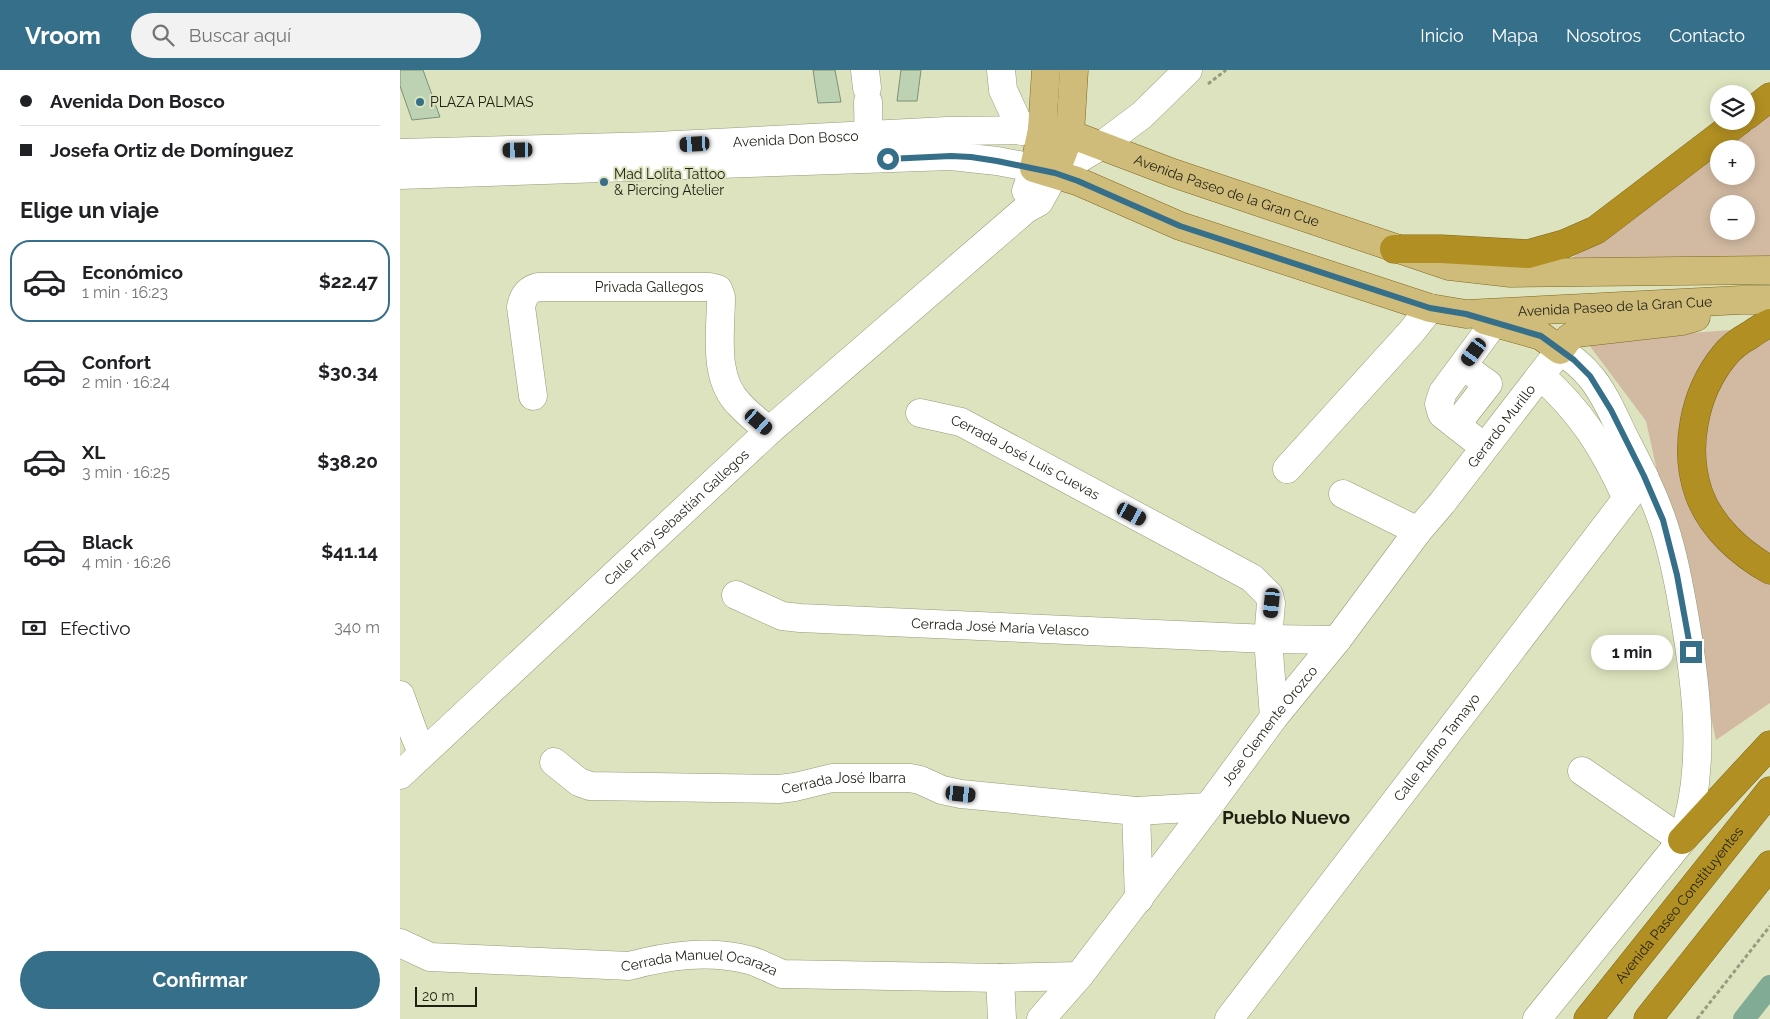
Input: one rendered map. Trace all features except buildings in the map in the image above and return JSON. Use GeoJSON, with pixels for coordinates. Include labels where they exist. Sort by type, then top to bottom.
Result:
{"type":"FeatureCollection","features":[{"type":"Feature","properties":{"kind":"highway"},"geometry":{"type":"LineString","coordinates":[[1755,109],[1770,97]]}},
{"type":"Feature","properties":{"kind":"highway"},"geometry":{"type":"LineString","coordinates":[[1394,249],[1441,249],[1528,254],[1564,244],[1596,230],[1727,130]]}},
{"type":"Feature","properties":{"kind":"highway"},"geometry":{"type":"LineString","coordinates":[[1770,323],[1742,340],[1724,355],[1712,372],[1696,411],[1692,453],[1694,474],[1699,494],[1709,514],[1737,548],[1755,562],[1770,570]]}},
{"type":"Feature","properties":{"kind":"highway"},"geometry":{"type":"LineString","coordinates":[[1682,840],[1770,745]]}},
{"type":"Feature","properties":{"kind":"highway","name":"Avenida Paseo Constituyentes"},"geometry":{"type":"LineString","coordinates":[[1588,1019],[1770,791]]}},
{"type":"Feature","properties":{"kind":"highway"},"geometry":{"type":"LineString","coordinates":[[1648,1019],[1766,872]]}},
{"type":"Feature","properties":{"kind":"main road"},"geometry":{"type":"LineString","coordinates":[[1044,171],[1032,131],[1046,70]]}},
{"type":"Feature","properties":{"kind":"main road"},"geometry":{"type":"LineString","coordinates":[[1044,171],[1070,134],[1074,70]]}},
{"type":"Feature","properties":{"kind":"main road","name":"Avenida Paseo de la Gran Cue"},"geometry":{"type":"LineString","coordinates":[[1032,131],[1070,134],[1173,173],[1449,266],[1511,273],[1770,270]]}},
{"type":"Feature","properties":{"kind":"main road","name":"Avenida Paseo de la Gran Cue"},"geometry":{"type":"LineString","coordinates":[[1044,171],[1078,181],[1180,226],[1430,308],[1466,314],[1770,300]]}},
{"type":"Feature","properties":{"kind":"main road"},"geometry":{"type":"LineString","coordinates":[[1144,209],[1134,197],[1134,189],[1140,180],[1150,173],[1173,173]]}},
{"type":"Feature","properties":{"kind":"main road"},"geometry":{"type":"LineString","coordinates":[[1466,314],[1541,336],[1560,350],[1568,339],[1576,333],[1682,321],[1698,317],[1741,300]]}},
{"type":"Feature","properties":{"kind":"street"},"geometry":{"type":"LineString","coordinates":[[1001,70],[1003,90],[1032,131]]}},
{"type":"Feature","properties":{"kind":"street"},"geometry":{"type":"LineString","coordinates":[[1044,171],[1102,145],[1142,115],[1188,70]]}},
{"type":"Feature","properties":{"kind":"street"},"geometry":{"type":"LineString","coordinates":[[867,87],[869,147]]}},
{"type":"Feature","properties":{"kind":"street","name":"Avenida Don Bosco"},"geometry":{"type":"LineString","coordinates":[[400,175],[869,147],[947,131],[1032,131]]}},
{"type":"Feature","properties":{"kind":"street","name":"Avenida Don Bosco"},"geometry":{"type":"LineString","coordinates":[[400,153],[656,146],[869,147],[997,161],[1044,171]]}},
{"type":"Feature","properties":{"kind":"street","name":"Calle Fray Sebastián Gallegos"},"geometry":{"type":"LineString","coordinates":[[400,775],[769,431],[1026,209],[1039,202],[1044,171]]}},
{"type":"Feature","properties":{"kind":"street","name":"Privada Gallegos"},"geometry":{"type":"LineString","coordinates":[[533,396],[521,307],[527,292],[538,287],[710,287],[718,289],[721,297],[722,372],[728,387],[738,404],[769,431]]}},
{"type":"Feature","properties":{"kind":"street"},"geometry":{"type":"LineString","coordinates":[[1287,469],[1412,331],[1430,308]]}},
{"type":"Feature","properties":{"kind":"street"},"geometry":{"type":"LineString","coordinates":[[1484,448],[1442,414],[1439,404],[1443,392],[1494,323]]}},
{"type":"Feature","properties":{"kind":"street"},"geometry":{"type":"LineString","coordinates":[[1536,1019],[1682,840],[1688,824],[1696,784],[1698,734],[1691,652],[1675,566],[1663,520],[1644,476],[1611,410],[1590,376],[1574,360],[1560,350]]}},
{"type":"Feature","properties":{"kind":"street","name":"Gerardo Murillo"},"geometry":{"type":"LineString","coordinates":[[1442,502],[1560,350]]}},
{"type":"Feature","properties":{"kind":"street"},"geometry":{"type":"LineString","coordinates":[[1541,376],[1561,394],[1579,415],[1610,462],[1626,497]]}},
{"type":"Feature","properties":{"kind":"street","name":"Cerrada José Luis Cuevas"},"geometry":{"type":"LineString","coordinates":[[920,412],[962,422],[1252,578],[1269,595],[1272,603],[1268,638]]}},
{"type":"Feature","properties":{"kind":"street","name":"Calle Rufino Tamayo"},"geometry":{"type":"LineString","coordinates":[[1229,1019],[1626,497],[1644,476]]}},
{"type":"Feature","properties":{"kind":"street"},"geometry":{"type":"LineString","coordinates":[[1342,494],[1418,530]]}},
{"type":"Feature","properties":{"kind":"street","name":"Jose Clemente Orozco"},"geometry":{"type":"LineString","coordinates":[[1041,1019],[1079,976],[1139,899],[1274,717],[1337,640],[1418,530],[1442,502]]}},
{"type":"Feature","properties":{"kind":"street","name":"Cerrada José María Velasco"},"geometry":{"type":"LineString","coordinates":[[736,595],[782,616],[800,618],[1337,640]]}},
{"type":"Feature","properties":{"kind":"street"},"geometry":{"type":"LineString","coordinates":[[1268,638],[1274,717]]}},
{"type":"Feature","properties":{"kind":"street"},"geometry":{"type":"LineString","coordinates":[[400,695],[412,731],[422,753]]}},
{"type":"Feature","properties":{"kind":"street","name":"Cerrada José Ibarra"},"geometry":{"type":"LineString","coordinates":[[554,762],[579,782],[590,786],[779,789],[832,778],[910,778],[920,780],[942,790],[961,794],[1136,810],[1208,807]]}},
{"type":"Feature","properties":{"kind":"street"},"geometry":{"type":"LineString","coordinates":[[1582,771],[1682,840]]}},
{"type":"Feature","properties":{"kind":"street"},"geometry":{"type":"LineString","coordinates":[[1136,810],[1139,899]]}},
{"type":"Feature","properties":{"kind":"street","name":"Cerrada Manuel Ocaraza"},"geometry":{"type":"LineString","coordinates":[[400,943],[430,957],[629,966],[659,958],[716,954],[751,961],[782,974],[1000,978],[1079,976]]}},
{"type":"Feature","properties":{"kind":"street"},"geometry":{"type":"LineString","coordinates":[[1000,978],[1002,1019]]}},
{"type":"Feature","properties":{"kind":"path"},"geometry":{"type":"LineString","coordinates":[[1697,1019],[1770,926]]}},
{"type":"Feature","properties":{"kind":"shaded area"},"geometry":{"type":"Polygon","coordinates":[[[1770,108],[1770,262],[1572,258],[1710,153],[1710,185],[1755,185],[1755,140],[1728,140],[1741,130],[1755,130],[1755,119],[1770,108]]]}},
{"type":"Feature","properties":{"kind":"shaded area"},"geometry":{"type":"Polygon","coordinates":[[[1770,327],[1770,703],[1716,740],[1646,421],[1586,341],[1770,327]]]}},
{"type":"Feature","properties":{"kind":"waterway"},"geometry":{"type":"LineString","coordinates":[[1744,1019],[1770,986]]}},
{"type":"Feature","properties":{"kind":"place","name":"PLAZA PALMAS"},"geometry":{"type":"Point","coordinates":[420,102]}},
{"type":"Feature","properties":{"kind":"place","name":"Mad Lolita Tattoo & Piercing Atelier"},"geometry":{"type":"Point","coordinates":[604,182]}},
{"type":"Feature","properties":{"kind":"district","name":"Pueblo Nuevo"},"geometry":{"type":"Point","coordinates":[1286,817]}},
{"type":"Feature","properties":{"kind":"route"},"geometry":{"type":"LineString","coordinates":[[888,159],[971,157],[1055,173],[1078,181],[1180,226],[1430,308],[1466,314],[1541,336],[1574,360],[1590,376],[1611,410],[1644,476],[1663,520],[1677,575],[1691,652]]}}]}
